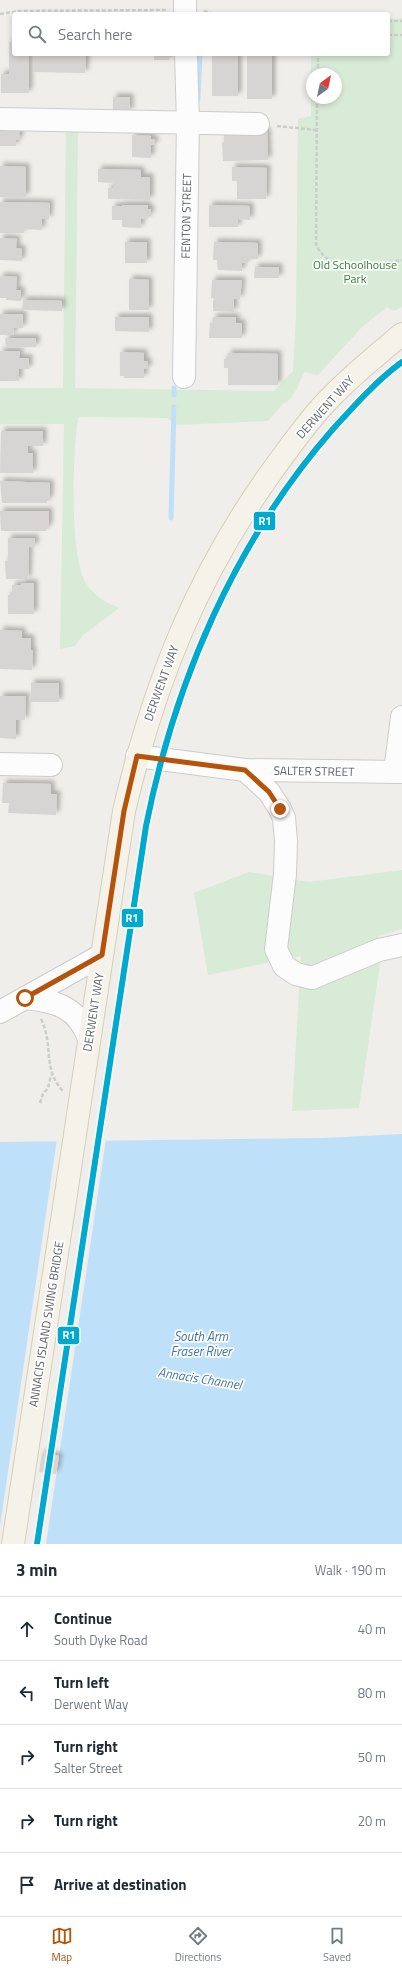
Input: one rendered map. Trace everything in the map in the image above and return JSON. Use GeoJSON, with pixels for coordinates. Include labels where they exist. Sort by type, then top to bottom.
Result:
{"type":"FeatureCollection","features":[{"type":"Feature","properties":{"kind":"main road","name":"DERWENT WAY"},"geometry":{"type":"LineString","coordinates":[[72,1099],[89,1039],[124,811],[137,756],[152,705],[177,638],[212,567],[234,528],[260,487],[294,441],[328,400],[366,363],[402,334]]}},
{"type":"Feature","properties":{"kind":"main road","name":"ANNACIS ISLAND SWING BRIDGE"},"geometry":{"type":"LineString","coordinates":[[13,1544],[72,1099]]}},
{"type":"Feature","properties":{"kind":"street","name":"FENTON STREET"},"geometry":{"type":"LineString","coordinates":[[184,377],[188,122],[186,56]]}},
{"type":"Feature","properties":{"kind":"street"},"geometry":{"type":"LineString","coordinates":[[0,119],[258,124]]}},
{"type":"Feature","properties":{"kind":"street"},"geometry":{"type":"LineString","coordinates":[[399,772],[402,717]]}},
{"type":"Feature","properties":{"kind":"street","name":"SALTER STREET"},"geometry":{"type":"LineString","coordinates":[[137,756],[245,770],[399,772]]}},
{"type":"Feature","properties":{"kind":"street"},"geometry":{"type":"LineString","coordinates":[[0,764],[51,765]]}},
{"type":"Feature","properties":{"kind":"street"},"geometry":{"type":"LineString","coordinates":[[245,770],[269,792],[284,818],[286,840],[285,874],[276,948],[284,966],[296,974],[312,978],[379,950],[402,945]]}},
{"type":"Feature","properties":{"kind":"street"},"geometry":{"type":"LineString","coordinates":[[32,1006],[102,955]]}},
{"type":"Feature","properties":{"kind":"street"},"geometry":{"type":"LineString","coordinates":[[0,1012],[57,1003],[79,1018],[85,1027],[89,1039]]}},
{"type":"Feature","properties":{"kind":"path"},"geometry":{"type":"LineString","coordinates":[[13,12],[186,8],[205,12]]}},
{"type":"Feature","properties":{"kind":"path"},"geometry":{"type":"LineString","coordinates":[[0,14],[12,12]]}},
{"type":"Feature","properties":{"kind":"path"},"geometry":{"type":"LineString","coordinates":[[390,21],[402,21]]}},
{"type":"Feature","properties":{"kind":"path"},"geometry":{"type":"LineString","coordinates":[[390,35],[402,35]]}},
{"type":"Feature","properties":{"kind":"path"},"geometry":{"type":"LineString","coordinates":[[318,56],[318,68]]}},
{"type":"Feature","properties":{"kind":"path"},"geometry":{"type":"LineString","coordinates":[[317,104],[316,244],[320,252],[338,264],[361,265],[402,260]]}},
{"type":"Feature","properties":{"kind":"path"},"geometry":{"type":"LineString","coordinates":[[258,124],[316,130]]}},
{"type":"Feature","properties":{"kind":"path"},"geometry":{"type":"LineString","coordinates":[[32,1006],[46,1028],[49,1042],[51,1074],[48,1088],[43,1094],[40,1103]]}},
{"type":"Feature","properties":{"kind":"path"},"geometry":{"type":"LineString","coordinates":[[51,1074],[72,1099]]}},
{"type":"Feature","properties":{"kind":"green space","name":"Old Schoolhouse Park"},"geometry":{"type":"Polygon","coordinates":[[[402,18],[402,307],[394,311],[387,307],[362,327],[318,375],[304,372],[290,399],[283,404],[268,421],[177,425],[167,418],[78,418],[75,454],[74,503],[77,551],[81,570],[86,583],[96,595],[119,608],[83,635],[75,646],[60,649],[64,424],[0,424],[0,388],[63,388],[66,129],[78,129],[75,388],[274,391],[293,371],[296,316],[298,119],[311,116],[311,104],[342,104],[342,68],[311,68],[311,56],[390,56],[390,19],[402,18]]]}},
{"type":"Feature","properties":{"kind":"green space"},"geometry":{"type":"Polygon","coordinates":[[[402,870],[402,929],[378,936],[381,957],[359,1108],[292,1111],[301,956],[208,975],[194,893],[249,872],[309,882],[402,870]]]}},
{"type":"Feature","properties":{"kind":"water","name":"South Arm Fraser River"},"geometry":{"type":"Polygon","coordinates":[[[402,1134],[402,1544],[0,1544],[0,1142],[324,1138],[402,1134]]]}},
{"type":"Feature","properties":{"kind":"pier"},"geometry":{"type":"Polygon","coordinates":[[[57,1139],[106,1139],[46,1544],[0,1544],[0,1526],[57,1139]]]}},
{"type":"Feature","properties":{"kind":"building"},"geometry":{"type":"Polygon","coordinates":[[[9,42],[12,42],[12,56],[29,56],[29,93],[1,93],[1,74],[9,74],[9,42]]]}},
{"type":"Feature","properties":{"kind":"building"},"geometry":{"type":"Polygon","coordinates":[[[33,56],[86,56],[85,73],[33,72],[33,56]]]}},
{"type":"Feature","properties":{"kind":"building"},"geometry":{"type":"Polygon","coordinates":[[[154,56],[169,56],[169,60],[154,60],[154,56]]]}},
{"type":"Feature","properties":{"kind":"building"},"geometry":{"type":"Polygon","coordinates":[[[212,56],[238,56],[238,96],[212,96],[212,56]]]}},
{"type":"Feature","properties":{"kind":"building"},"geometry":{"type":"Polygon","coordinates":[[[247,56],[272,56],[272,99],[247,99],[247,56]]]}},
{"type":"Feature","properties":{"kind":"building"},"geometry":{"type":"Polygon","coordinates":[[[113,97],[130,97],[130,112],[113,111],[113,97]]]}},
{"type":"Feature","properties":{"kind":"building"},"geometry":{"type":"Polygon","coordinates":[[[0,128],[19,131],[20,140],[16,140],[16,146],[0,146],[0,128]]]}},
{"type":"Feature","properties":{"kind":"building"},"geometry":{"type":"Polygon","coordinates":[[[224,131],[267,131],[268,160],[223,161],[222,142],[224,142],[224,131]]]}},
{"type":"Feature","properties":{"kind":"building"},"geometry":{"type":"Polygon","coordinates":[[[132,135],[151,136],[151,139],[155,140],[155,145],[151,145],[151,158],[132,157],[132,135]]]}},
{"type":"Feature","properties":{"kind":"building"},"geometry":{"type":"Polygon","coordinates":[[[0,166],[26,167],[26,197],[0,197],[0,166]]]}},
{"type":"Feature","properties":{"kind":"building"},"geometry":{"type":"Polygon","coordinates":[[[232,167],[267,168],[266,199],[237,199],[237,181],[232,181],[232,167]]]}},
{"type":"Feature","properties":{"kind":"building"},"geometry":{"type":"Polygon","coordinates":[[[98,169],[141,170],[141,177],[150,177],[150,200],[108,199],[108,188],[113,188],[113,183],[98,182],[98,169]]]}},
{"type":"Feature","properties":{"kind":"building"},"geometry":{"type":"Polygon","coordinates":[[[0,202],[50,203],[49,219],[42,219],[42,230],[24,229],[24,233],[0,233],[0,202]]]}},
{"type":"Feature","properties":{"kind":"building"},"geometry":{"type":"Polygon","coordinates":[[[148,205],[148,209],[151,209],[151,215],[148,215],[148,219],[141,219],[141,228],[122,227],[122,220],[112,220],[112,206],[148,205]]]}},
{"type":"Feature","properties":{"kind":"building"},"geometry":{"type":"Polygon","coordinates":[[[209,205],[250,206],[250,220],[238,219],[238,227],[209,227],[209,205]]]}},
{"type":"Feature","properties":{"kind":"building"},"geometry":{"type":"Polygon","coordinates":[[[0,238],[17,239],[16,248],[22,249],[22,261],[0,260],[0,238]]]}},
{"type":"Feature","properties":{"kind":"building"},"geometry":{"type":"Polygon","coordinates":[[[125,242],[147,242],[147,263],[125,263],[125,242]]]}},
{"type":"Feature","properties":{"kind":"building"},"geometry":{"type":"Polygon","coordinates":[[[214,242],[258,243],[258,259],[247,259],[247,263],[242,263],[242,271],[218,270],[217,260],[213,260],[214,242]]]}},
{"type":"Feature","properties":{"kind":"building"},"geometry":{"type":"Polygon","coordinates":[[[255,267],[279,267],[279,278],[254,278],[255,267]]]}},
{"type":"Feature","properties":{"kind":"building"},"geometry":{"type":"Polygon","coordinates":[[[0,276],[17,277],[16,290],[21,290],[21,301],[0,298],[0,276]]]}},
{"type":"Feature","properties":{"kind":"building"},"geometry":{"type":"Polygon","coordinates":[[[129,279],[149,280],[149,310],[129,310],[129,279]]]}},
{"type":"Feature","properties":{"kind":"building"},"geometry":{"type":"Polygon","coordinates":[[[212,280],[242,280],[240,299],[234,299],[234,312],[213,311],[213,300],[215,299],[211,298],[212,280]]]}},
{"type":"Feature","properties":{"kind":"building"},"geometry":{"type":"Polygon","coordinates":[[[23,300],[62,301],[62,311],[22,310],[23,300]]]}},
{"type":"Feature","properties":{"kind":"building"},"geometry":{"type":"Polygon","coordinates":[[[0,314],[23,314],[23,328],[14,328],[13,335],[0,335],[0,314]]]}},
{"type":"Feature","properties":{"kind":"building"},"geometry":{"type":"Polygon","coordinates":[[[115,317],[149,317],[149,332],[115,331],[115,317]]]}},
{"type":"Feature","properties":{"kind":"building"},"geometry":{"type":"Polygon","coordinates":[[[213,317],[236,317],[236,323],[242,323],[242,338],[209,338],[210,323],[213,323],[213,317]]]}},
{"type":"Feature","properties":{"kind":"building"},"geometry":{"type":"Polygon","coordinates":[[[5,338],[36,338],[36,347],[6,348],[5,338]]]}},
{"type":"Feature","properties":{"kind":"building"},"geometry":{"type":"Polygon","coordinates":[[[0,351],[20,351],[19,358],[29,358],[29,369],[19,369],[19,381],[0,381],[0,351]]]}},
{"type":"Feature","properties":{"kind":"building"},"geometry":{"type":"Polygon","coordinates":[[[120,352],[144,353],[144,361],[148,361],[148,369],[144,369],[144,378],[124,378],[124,376],[120,376],[120,352]]]}},
{"type":"Feature","properties":{"kind":"building"},"geometry":{"type":"Polygon","coordinates":[[[228,353],[278,354],[278,385],[228,385],[228,368],[224,368],[224,359],[228,359],[228,353]]]}},
{"type":"Feature","properties":{"kind":"building"},"geometry":{"type":"Polygon","coordinates":[[[1,431],[43,431],[43,446],[28,446],[28,453],[33,453],[33,473],[0,473],[1,431]]]}},
{"type":"Feature","properties":{"kind":"building"},"geometry":{"type":"Polygon","coordinates":[[[0,481],[50,483],[50,499],[47,499],[47,503],[2,503],[0,481]]]}},
{"type":"Feature","properties":{"kind":"building"},"geometry":{"type":"Polygon","coordinates":[[[0,511],[49,511],[49,527],[46,527],[46,531],[1,531],[0,511]]]}},
{"type":"Feature","properties":{"kind":"building"},"geometry":{"type":"Polygon","coordinates":[[[8,538],[35,538],[35,547],[29,547],[28,579],[6,579],[5,561],[8,561],[8,538]]]}},
{"type":"Feature","properties":{"kind":"building"},"geometry":{"type":"Polygon","coordinates":[[[21,583],[34,583],[34,614],[8,614],[8,595],[12,595],[12,585],[21,585],[21,583]]]}},
{"type":"Feature","properties":{"kind":"building"},"geometry":{"type":"Polygon","coordinates":[[[0,630],[22,631],[22,638],[31,638],[31,650],[33,651],[32,670],[0,669],[0,630]]]}},
{"type":"Feature","properties":{"kind":"building"},"geometry":{"type":"Polygon","coordinates":[[[31,683],[59,683],[59,702],[31,702],[31,683]]]}},
{"type":"Feature","properties":{"kind":"building"},"geometry":{"type":"Polygon","coordinates":[[[0,696],[26,696],[25,720],[16,720],[16,739],[0,738],[0,696]]]}},
{"type":"Feature","properties":{"kind":"building"},"geometry":{"type":"Polygon","coordinates":[[[3,783],[51,784],[51,794],[57,794],[56,815],[8,813],[9,803],[2,803],[3,783]]]}},
{"type":"Feature","properties":{"kind":"building"},"geometry":{"type":"Polygon","coordinates":[[[42,1453],[59,1456],[56,1474],[39,1472],[42,1453]]]}},
{"type":"Feature","properties":{"kind":"waterway"},"geometry":{"type":"LineString","coordinates":[[198,99],[200,56]]}},
{"type":"Feature","properties":{"kind":"waterway"},"geometry":{"type":"LineString","coordinates":[[174,388],[174,395]]}},
{"type":"Feature","properties":{"kind":"waterway"},"geometry":{"type":"LineString","coordinates":[[171,518],[174,407]]}},
{"type":"Feature","properties":{"kind":"transit line","name":"R1"},"geometry":{"type":"LineString","coordinates":[[37,1544],[146,826],[158,772],[174,719],[192,666],[214,615],[238,566],[267,518],[298,472],[333,429],[374,385],[402,362]]}},
{"type":"Feature","properties":{"kind":"route"},"geometry":{"type":"LineString","coordinates":[[25,998],[102,955],[124,811],[137,756],[245,770],[269,792],[280,809]]}},
{"type":"Feature","properties":{"kind":"water label","name":"Annacis Channel"},"geometry":{"type":"Point","coordinates":[200,1378]}}]}
